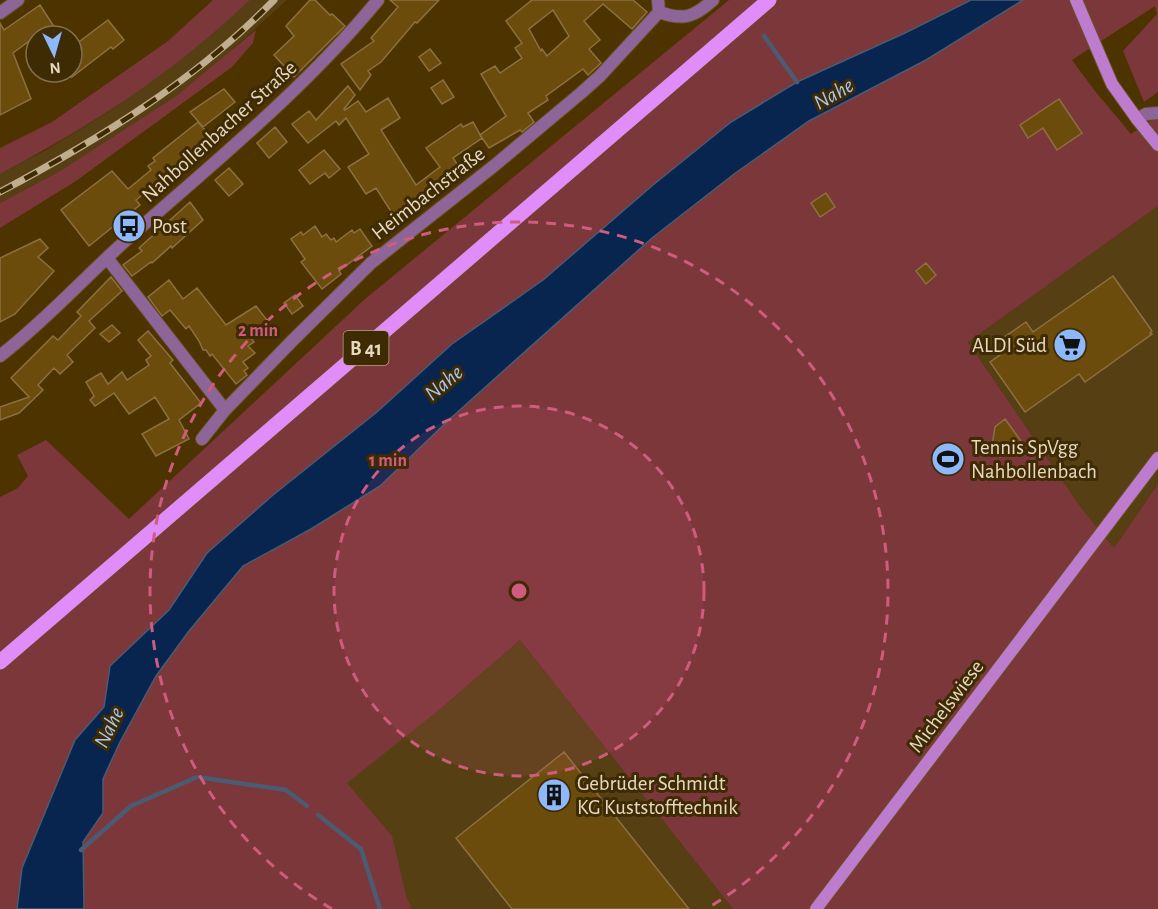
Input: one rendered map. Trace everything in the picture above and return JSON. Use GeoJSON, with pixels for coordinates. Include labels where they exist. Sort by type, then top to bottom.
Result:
{"type":"FeatureCollection","features":[{"type":"Feature","properties":{"kind":"main road","name":"B 41"},"geometry":{"type":"LineString","coordinates":[[0,662],[770,0]]}},
{"type":"Feature","properties":{"kind":"street"},"geometry":{"type":"LineString","coordinates":[[0,13],[18,0]]}},
{"type":"Feature","properties":{"kind":"street","name":"Nahbollenbacher Straße"},"geometry":{"type":"LineString","coordinates":[[0,356],[42,321],[107,258],[260,123],[318,68],[378,0]]}},
{"type":"Feature","properties":{"kind":"street","name":"Heimbachstraße"},"geometry":{"type":"LineString","coordinates":[[202,440],[225,410],[371,263],[495,165],[600,76],[658,6],[673,17],[690,16],[700,12],[713,0]]}},
{"type":"Feature","properties":{"kind":"street"},"geometry":{"type":"LineString","coordinates":[[1076,0],[1112,84],[1158,145]]}},
{"type":"Feature","properties":{"kind":"street"},"geometry":{"type":"LineString","coordinates":[[1137,119],[1146,114],[1158,113]]}},
{"type":"Feature","properties":{"kind":"street"},"geometry":{"type":"LineString","coordinates":[[107,258],[225,410]]}},
{"type":"Feature","properties":{"kind":"street","name":"Michelswiese"},"geometry":{"type":"LineString","coordinates":[[816,909],[1158,458]]}},
{"type":"Feature","properties":{"kind":"shaded area"},"geometry":{"type":"Polygon","coordinates":[[[213,0],[250,0],[218,29],[143,88],[83,127],[0,174],[0,148],[52,122],[168,41],[213,0]]]}},
{"type":"Feature","properties":{"kind":"shaded area"},"geometry":{"type":"Polygon","coordinates":[[[250,0],[287,0],[176,96],[60,171],[0,203],[0,174],[48,149],[105,114],[162,74],[250,0]]]}},
{"type":"Feature","properties":{"kind":"shaded area"},"geometry":{"type":"Polygon","coordinates":[[[729,0],[971,0],[797,82],[731,122],[653,185],[543,280],[452,344],[377,412],[273,495],[207,553],[169,610],[110,666],[104,707],[75,740],[22,868],[17,909],[0,909],[0,497],[18,488],[28,476],[17,455],[46,440],[129,519],[365,299],[729,0]]]}},
{"type":"Feature","properties":{"kind":"shaded area"},"geometry":{"type":"Polygon","coordinates":[[[1023,0],[1158,0],[1158,92],[1144,102],[1123,51],[1157,14],[1155,6],[1072,60],[1131,134],[1158,116],[1158,206],[968,342],[1082,509],[1114,548],[1158,484],[1158,909],[733,909],[520,640],[438,711],[347,783],[392,836],[406,895],[412,909],[84,909],[83,842],[103,813],[103,779],[120,742],[156,676],[189,631],[243,566],[311,529],[380,486],[452,417],[652,238],[734,174],[809,121],[926,60],[1023,0]]]}},
{"type":"Feature","properties":{"kind":"shaded area"},"geometry":{"type":"Polygon","coordinates":[[[256,30],[253,43],[232,67],[76,181],[0,228],[0,203],[60,171],[176,96],[256,30]]]}},
{"type":"Feature","properties":{"kind":"shaded area"},"geometry":{"type":"Polygon","coordinates":[[[1158,206],[1158,484],[1114,548],[1082,509],[968,342],[1158,206]]]}},
{"type":"Feature","properties":{"kind":"shaded area"},"geometry":{"type":"Polygon","coordinates":[[[520,640],[733,909],[412,909],[346,783],[438,711],[520,640]]]}},
{"type":"Feature","properties":{"kind":"water","name":"Nahe"},"geometry":{"type":"Polygon","coordinates":[[[971,0],[1023,0],[926,60],[809,121],[734,174],[652,238],[452,417],[380,486],[311,529],[243,566],[189,631],[156,676],[120,742],[103,779],[103,813],[83,842],[84,909],[17,909],[22,868],[75,740],[104,707],[110,666],[169,610],[207,553],[273,495],[377,412],[452,344],[543,280],[653,185],[731,122],[797,82],[971,0]]]}},
{"type":"Feature","properties":{"kind":"building"},"geometry":{"type":"Polygon","coordinates":[[[310,0],[315,0],[345,26],[294,77],[274,55],[294,36],[286,26],[310,0]]]}},
{"type":"Feature","properties":{"kind":"building"},"geometry":{"type":"Polygon","coordinates":[[[390,0],[439,0],[417,23],[415,22],[381,62],[368,71],[371,75],[360,90],[341,64],[374,41],[371,38],[398,7],[390,0]]]}},
{"type":"Feature","properties":{"kind":"building"},"geometry":{"type":"Polygon","coordinates":[[[532,0],[633,0],[647,12],[632,29],[603,4],[584,21],[600,40],[589,49],[601,63],[588,75],[583,69],[546,96],[548,100],[528,113],[534,122],[522,132],[520,130],[489,148],[480,135],[506,116],[481,74],[495,66],[500,73],[522,58],[515,48],[522,43],[506,21],[532,0]],[[553,10],[529,29],[541,51],[542,49],[547,56],[569,36],[553,10]]]}},
{"type":"Feature","properties":{"kind":"building"},"geometry":{"type":"Polygon","coordinates":[[[40,5],[52,24],[24,24],[24,45],[13,53],[31,99],[0,115],[0,23],[4,30],[40,5]]]}},
{"type":"Feature","properties":{"kind":"building"},"geometry":{"type":"Polygon","coordinates":[[[108,20],[124,40],[84,68],[84,38],[108,20]]]}},
{"type":"Feature","properties":{"kind":"building"},"geometry":{"type":"Polygon","coordinates":[[[430,49],[441,63],[429,71],[419,57],[430,49]]]}},
{"type":"Feature","properties":{"kind":"building"},"geometry":{"type":"Polygon","coordinates":[[[443,80],[454,97],[442,104],[431,88],[443,80]]]}},
{"type":"Feature","properties":{"kind":"building"},"geometry":{"type":"Polygon","coordinates":[[[348,86],[355,95],[345,110],[358,101],[366,112],[388,98],[400,118],[381,130],[416,185],[440,167],[426,148],[461,124],[463,127],[473,122],[482,138],[453,158],[464,175],[452,183],[450,181],[423,201],[426,205],[399,224],[376,188],[366,194],[348,167],[369,154],[346,118],[339,125],[336,121],[308,143],[292,124],[309,111],[316,120],[348,86]]]}},
{"type":"Feature","properties":{"kind":"building"},"geometry":{"type":"Polygon","coordinates":[[[224,89],[235,102],[203,127],[190,112],[224,89]]]}},
{"type":"Feature","properties":{"kind":"building"},"geometry":{"type":"Polygon","coordinates":[[[1059,99],[1082,133],[1057,150],[1043,128],[1028,138],[1020,125],[1059,99]]]}},
{"type":"Feature","properties":{"kind":"building"},"geometry":{"type":"Polygon","coordinates":[[[198,122],[213,139],[136,200],[140,205],[89,246],[61,210],[112,171],[128,189],[151,170],[148,166],[155,161],[153,158],[198,122]]]}},
{"type":"Feature","properties":{"kind":"building"},"geometry":{"type":"Polygon","coordinates":[[[275,127],[287,142],[269,158],[257,143],[275,127]]]}},
{"type":"Feature","properties":{"kind":"building"},"geometry":{"type":"Polygon","coordinates":[[[324,150],[340,169],[329,178],[325,173],[310,184],[299,170],[324,150]]]}},
{"type":"Feature","properties":{"kind":"building"},"geometry":{"type":"Polygon","coordinates":[[[229,168],[243,184],[229,196],[215,180],[229,168]]]}},
{"type":"Feature","properties":{"kind":"building"},"geometry":{"type":"Polygon","coordinates":[[[826,193],[835,207],[820,217],[811,203],[826,193]]]}},
{"type":"Feature","properties":{"kind":"building"},"geometry":{"type":"Polygon","coordinates":[[[190,202],[203,220],[172,248],[171,246],[152,263],[132,276],[123,265],[142,251],[139,248],[190,202]]]}},
{"type":"Feature","properties":{"kind":"building"},"geometry":{"type":"Polygon","coordinates":[[[315,226],[322,237],[326,234],[331,240],[334,238],[336,242],[352,230],[354,233],[360,229],[372,246],[339,271],[341,274],[322,289],[301,262],[305,259],[291,239],[301,232],[303,235],[315,226]]]}},
{"type":"Feature","properties":{"kind":"building"},"geometry":{"type":"Polygon","coordinates":[[[40,239],[48,248],[38,257],[54,271],[15,314],[0,322],[0,258],[40,239]]]}},
{"type":"Feature","properties":{"kind":"building"},"geometry":{"type":"Polygon","coordinates":[[[926,263],[936,275],[926,284],[916,271],[926,263]]]}},
{"type":"Feature","properties":{"kind":"building","name":"ALDI Süd"},"geometry":{"type":"Polygon","coordinates":[[[1113,276],[1152,334],[1085,382],[1079,374],[1025,412],[990,362],[1007,350],[1000,340],[1026,322],[1033,332],[1113,276]]]}},
{"type":"Feature","properties":{"kind":"building"},"geometry":{"type":"Polygon","coordinates":[[[111,277],[122,291],[89,321],[95,328],[67,355],[73,362],[60,374],[54,368],[38,385],[43,390],[19,413],[0,420],[0,407],[29,397],[11,378],[53,336],[58,340],[81,316],[77,312],[111,277]]]}},
{"type":"Feature","properties":{"kind":"building"},"geometry":{"type":"Polygon","coordinates":[[[169,280],[183,299],[197,288],[226,325],[256,306],[270,324],[251,338],[254,342],[248,346],[255,353],[243,362],[248,368],[244,371],[247,375],[236,384],[212,354],[210,356],[206,350],[203,350],[189,326],[186,329],[170,310],[162,316],[148,297],[169,280]]]}},
{"type":"Feature","properties":{"kind":"building"},"geometry":{"type":"Polygon","coordinates":[[[295,295],[303,306],[292,314],[284,303],[295,295]]]}},
{"type":"Feature","properties":{"kind":"building"},"geometry":{"type":"Polygon","coordinates":[[[112,325],[120,333],[109,342],[100,334],[112,325]]]}},
{"type":"Feature","properties":{"kind":"building"},"geometry":{"type":"Polygon","coordinates":[[[148,331],[173,360],[170,363],[201,403],[179,420],[189,439],[156,456],[142,434],[169,419],[155,397],[129,414],[114,393],[95,406],[90,400],[94,396],[86,382],[101,373],[108,384],[122,372],[127,380],[149,365],[146,360],[151,356],[138,340],[148,331]]]}},
{"type":"Feature","properties":{"kind":"building"},"geometry":{"type":"Polygon","coordinates":[[[1005,419],[1021,441],[1000,457],[992,446],[995,427],[1005,419]]]}},
{"type":"Feature","properties":{"kind":"building","name":"Gebrüder Schmidt KG Kuststofftechnik"},"geometry":{"type":"Polygon","coordinates":[[[564,752],[689,909],[512,909],[456,838],[564,752]]]}},
{"type":"Feature","properties":{"kind":"waterway"},"geometry":{"type":"LineString","coordinates":[[764,36],[797,82]]}},
{"type":"Feature","properties":{"kind":"waterway"},"geometry":{"type":"LineString","coordinates":[[81,850],[131,806],[197,777],[286,790],[307,806]]}},
{"type":"Feature","properties":{"kind":"waterway"},"geometry":{"type":"LineString","coordinates":[[318,815],[361,849],[380,909]]}},
{"type":"Feature","properties":{"kind":"railway"},"geometry":{"type":"LineString","coordinates":[[0,192],[109,129],[179,82],[244,29],[274,0]]}},
{"type":"Feature","properties":{"kind":"place","name":"Post"},"geometry":{"type":"Point","coordinates":[129,226]}},
{"type":"Feature","properties":{"kind":"place","name":"ALDI Süd"},"geometry":{"type":"Point","coordinates":[1070,345]}},
{"type":"Feature","properties":{"kind":"place","name":"Tennis SpVgg Nahbollenbach"},"geometry":{"type":"Point","coordinates":[948,459]}},
{"type":"Feature","properties":{"kind":"place","name":"Gebrüder Schmidt KG Kuststofftechnik"},"geometry":{"type":"Point","coordinates":[554,795]}}]}
